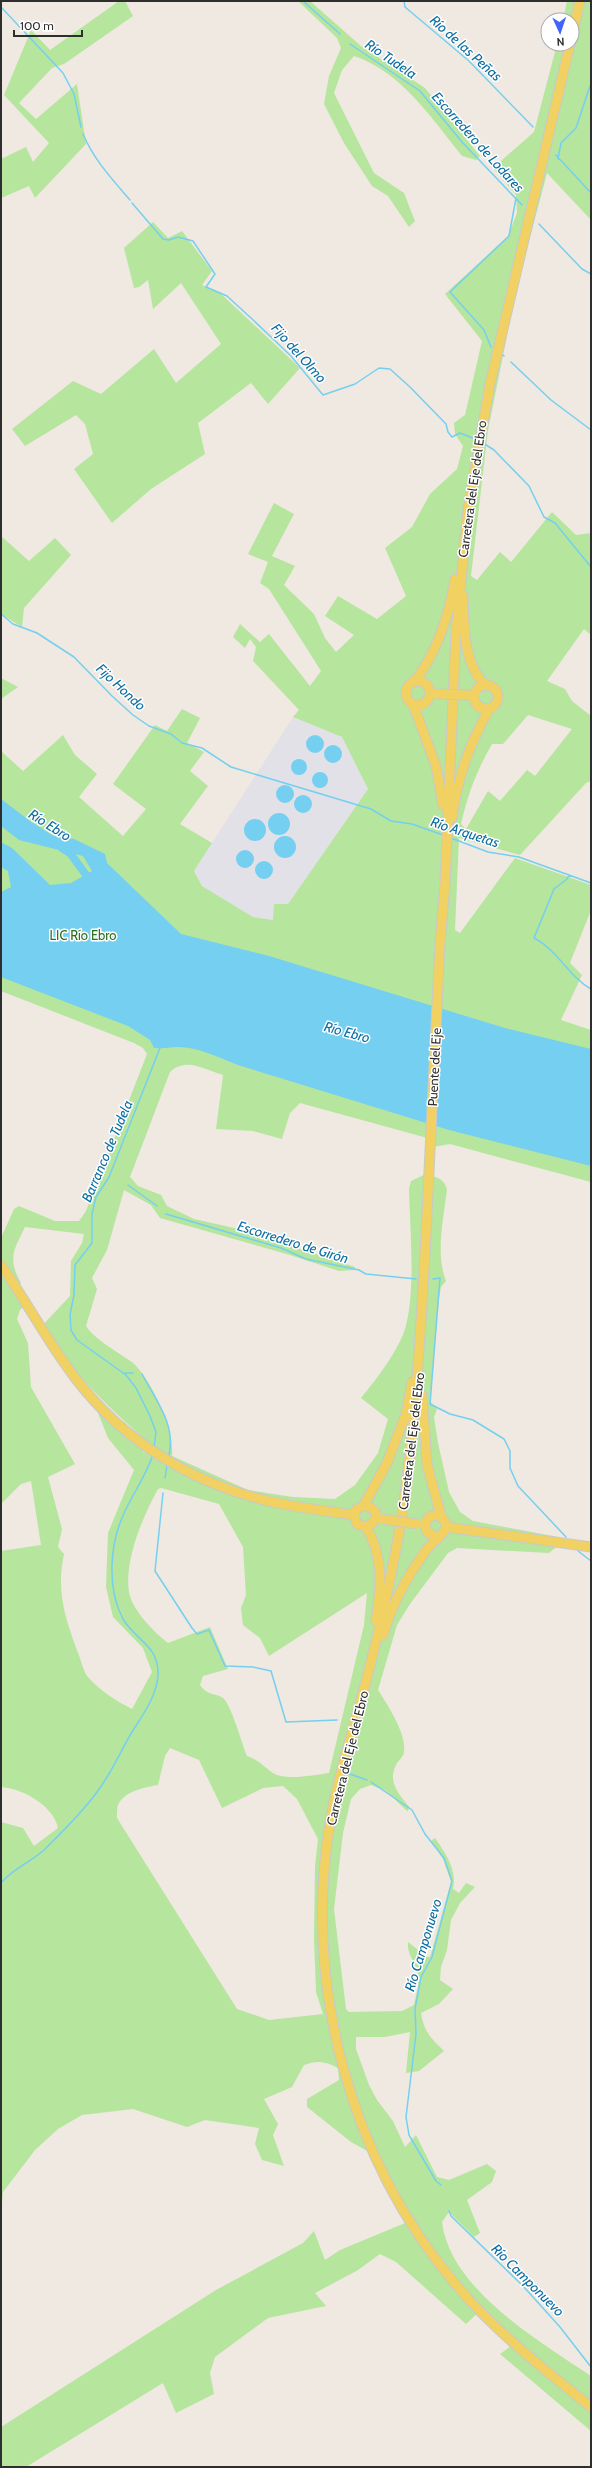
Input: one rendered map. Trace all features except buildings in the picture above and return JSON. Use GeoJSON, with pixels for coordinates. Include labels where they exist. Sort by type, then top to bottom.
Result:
{"type":"FeatureCollection","features":[{"type":"Feature","properties":{"kind":"main road"},"geometry":{"type":"LineString","coordinates":[[577,12],[580,1]]}},
{"type":"Feature","properties":{"kind":"main road","name":"Carretera del Eje del Ebro"},"geometry":{"type":"LineString","coordinates":[[440,943],[446,883],[456,631],[468,509],[490,384],[568,52]]}},
{"type":"Feature","properties":{"kind":"main road"},"geometry":{"type":"LineString","coordinates":[[446,883],[457,792],[469,751],[490,708],[496,704],[498,694],[492,687],[485,685],[472,667],[466,644],[464,575],[475,463]]}},
{"type":"Feature","properties":{"kind":"main road"},"geometry":{"type":"LineString","coordinates":[[442,913],[440,878],[443,817],[440,784],[432,751],[413,704],[408,699],[407,692],[408,686],[414,682],[427,664],[445,621],[468,509]]}},
{"type":"Feature","properties":{"kind":"main road"},"geometry":{"type":"LineString","coordinates":[[414,682],[426,683],[433,694]]}},
{"type":"Feature","properties":{"kind":"main road"},"geometry":{"type":"LineString","coordinates":[[472,696],[478,689],[485,685]]}},
{"type":"Feature","properties":{"kind":"main road"},"geometry":{"type":"LineString","coordinates":[[413,704],[424,703],[433,694],[472,696]]}},
{"type":"Feature","properties":{"kind":"main road"},"geometry":{"type":"LineString","coordinates":[[472,696],[479,706],[490,708]]}},
{"type":"Feature","properties":{"kind":"main road","name":"Puente del Eje"},"geometry":{"type":"LineString","coordinates":[[428,1190],[440,943]]}},
{"type":"Feature","properties":{"kind":"main road","name":"Carretera del Eje del Ebro"},"geometry":{"type":"LineString","coordinates":[[428,1190],[414,1423],[402,1513],[382,1618],[337,1788],[329,1831],[323,1889],[323,1932],[327,1986],[334,2030],[344,2073],[358,2115],[395,2195],[445,2271],[506,2337],[591,2407]]}},
{"type":"Feature","properties":{"kind":"main road"},"geometry":{"type":"LineString","coordinates":[[1,1265],[75,1379],[119,1426],[145,1446],[191,1474],[242,1494],[273,1502],[354,1515]]}},
{"type":"Feature","properties":{"kind":"main road"},"geometry":{"type":"LineString","coordinates":[[360,1702],[394,1604],[414,1567],[437,1537],[444,1533],[446,1527],[446,1523],[441,1516],[427,1464],[423,1429],[422,1392],[426,1305],[424,1266]]}},
{"type":"Feature","properties":{"kind":"main road"},"geometry":{"type":"LineString","coordinates":[[379,1518],[371,1525],[366,1527],[357,1524],[354,1515],[356,1510],[364,1505],[387,1463],[406,1414],[411,1392],[422,1306]]}},
{"type":"Feature","properties":{"kind":"main road"},"geometry":{"type":"LineString","coordinates":[[364,1505],[373,1509],[379,1518],[421,1524],[432,1516],[441,1516]]}},
{"type":"Feature","properties":{"kind":"main road"},"geometry":{"type":"LineString","coordinates":[[421,1524],[429,1535],[437,1537]]}},
{"type":"Feature","properties":{"kind":"main road"},"geometry":{"type":"LineString","coordinates":[[349,1743],[372,1639],[379,1592],[378,1551],[366,1527]]}},
{"type":"Feature","properties":{"kind":"main road"},"geometry":{"type":"LineString","coordinates":[[446,1527],[591,1547]]}},
{"type":"Feature","properties":{"kind":"shaded area"},"geometry":{"type":"Polygon","coordinates":[[[293,717],[342,737],[368,789],[288,904],[273,920],[253,917],[202,886],[194,871],[293,717]]]}},
{"type":"Feature","properties":{"kind":"green space"},"geometry":{"type":"Polygon","coordinates":[[[119,1],[125,1],[133,16],[64,64],[52,68],[19,103],[36,119],[77,84],[86,144],[35,198],[29,186],[1,198],[1,159],[26,147],[33,162],[49,143],[4,95],[31,30],[50,50],[119,1]]]}},
{"type":"Feature","properties":{"kind":"green space"},"geometry":{"type":"Polygon","coordinates":[[[298,1],[310,1],[361,46],[425,88],[480,156],[476,160],[462,156],[415,98],[401,85],[387,73],[371,63],[354,56],[342,70],[334,93],[374,173],[404,193],[415,221],[409,227],[388,196],[372,186],[344,143],[324,104],[329,76],[341,48],[337,38],[298,1]]]}},
{"type":"Feature","properties":{"kind":"green space"},"geometry":{"type":"Polygon","coordinates":[[[567,1],[591,1],[591,220],[547,173],[516,291],[488,430],[471,576],[477,580],[500,552],[511,562],[552,512],[576,535],[591,533],[591,635],[584,629],[547,681],[565,689],[572,701],[591,716],[591,781],[586,783],[520,855],[459,838],[455,930],[460,933],[515,858],[591,885],[591,910],[570,963],[582,975],[561,1020],[591,1030],[591,1182],[450,1144],[433,1147],[431,1139],[300,1103],[290,1113],[282,1139],[253,1131],[216,1129],[223,1075],[202,1067],[182,1065],[170,1072],[130,1177],[138,1186],[161,1195],[167,1206],[194,1219],[243,1230],[355,1267],[355,1270],[339,1271],[290,1255],[160,1218],[151,1205],[124,1190],[107,1250],[92,1278],[97,1289],[86,1326],[101,1341],[132,1362],[147,1380],[166,1419],[172,1445],[172,1456],[248,1490],[293,1497],[335,1499],[355,1485],[378,1453],[388,1419],[361,1398],[392,1356],[402,1338],[405,1329],[411,1279],[409,1189],[411,1181],[430,1172],[430,1176],[441,1180],[446,1186],[447,1189],[441,1235],[441,1259],[446,1281],[441,1287],[439,1299],[430,1401],[437,1409],[434,1417],[449,1492],[460,1512],[473,1521],[558,1537],[560,1544],[549,1553],[457,1548],[448,1553],[410,1604],[397,1625],[378,1690],[396,1720],[402,1737],[404,1754],[396,1765],[393,1777],[396,1788],[410,1808],[407,1811],[386,1791],[371,1785],[360,1789],[351,1799],[343,1833],[334,1909],[346,2009],[349,2012],[402,2011],[414,2005],[418,1983],[418,1974],[409,1953],[408,1942],[417,1949],[421,1956],[430,1957],[451,1882],[443,1859],[431,1841],[435,1838],[450,1862],[454,1882],[453,1889],[459,1893],[466,1883],[475,1887],[460,1903],[451,1920],[447,1950],[441,1967],[440,1980],[453,1989],[439,2004],[421,2013],[426,2030],[444,2051],[419,2071],[406,2073],[410,2032],[385,2037],[356,2037],[356,2049],[369,2085],[377,2100],[393,2121],[405,2147],[416,2135],[437,2177],[449,2180],[487,2164],[496,2171],[492,2182],[467,2200],[480,2233],[474,2237],[449,2212],[442,2222],[449,2246],[461,2269],[479,2291],[500,2311],[523,2330],[591,2376],[591,2431],[500,2354],[514,2344],[480,2311],[466,2324],[396,2262],[380,2254],[358,2270],[315,2293],[326,2306],[268,2318],[215,2357],[210,2373],[214,2394],[176,2413],[163,2383],[26,2467],[1,2467],[1,2427],[216,2290],[303,2243],[314,2231],[325,2260],[340,2250],[410,2221],[378,2157],[351,2142],[307,2107],[307,2099],[339,2080],[338,2068],[329,2064],[317,2062],[304,2065],[292,2087],[264,2099],[278,2124],[273,2135],[284,2166],[262,2160],[255,2144],[259,2128],[205,2120],[187,2127],[133,2109],[82,2115],[58,2129],[35,2150],[3,2192],[1,2215],[1,1822],[23,1828],[34,1846],[58,1828],[50,1812],[36,1800],[18,1791],[1,1787],[1,1551],[41,1545],[31,1481],[21,1484],[1,1504],[1,1238],[14,1209],[19,1206],[55,1221],[79,1221],[86,1211],[147,1054],[143,1048],[134,1043],[1,991],[1,751],[23,771],[63,735],[75,755],[97,774],[79,797],[123,836],[146,809],[113,784],[155,725],[167,731],[182,709],[200,718],[187,743],[204,752],[190,771],[208,786],[180,824],[212,843],[194,871],[202,886],[253,917],[273,920],[274,904],[288,904],[368,789],[342,737],[293,717],[299,710],[253,661],[256,647],[250,639],[245,648],[233,637],[240,624],[260,642],[269,634],[310,686],[321,671],[269,589],[260,583],[268,562],[248,554],[274,503],[294,514],[272,556],[295,566],[284,585],[314,614],[325,638],[336,652],[354,635],[325,616],[338,596],[377,619],[406,596],[385,548],[412,527],[430,494],[457,469],[463,446],[455,434],[454,423],[465,415],[482,341],[445,294],[508,236],[517,213],[516,195],[493,168],[534,132],[555,52],[580,52],[580,12],[565,12],[567,1]],[[528,715],[503,744],[492,744],[481,764],[470,793],[461,824],[466,829],[488,791],[500,801],[527,770],[535,776],[572,729],[528,715]],[[25,1227],[15,1248],[13,1260],[14,1267],[21,1283],[17,1288],[28,1302],[20,1310],[17,1319],[28,1343],[31,1387],[75,1464],[48,1477],[62,1529],[58,1547],[64,1554],[61,1580],[63,1604],[73,1640],[87,1676],[108,1695],[132,1709],[152,1672],[143,1648],[113,1617],[106,1587],[108,1533],[134,1470],[108,1438],[98,1413],[103,1406],[145,1439],[89,1386],[41,1327],[70,1296],[71,1261],[82,1243],[84,1234],[25,1227]],[[145,1447],[143,1452],[163,1458],[145,1447]],[[161,1488],[158,1489],[141,1525],[129,1566],[129,1592],[134,1606],[150,1627],[168,1643],[210,1627],[228,1669],[203,1676],[200,1685],[209,1693],[220,1696],[226,1702],[233,1716],[247,1756],[258,1761],[273,1773],[285,1777],[300,1777],[329,1773],[364,1625],[367,1593],[269,1656],[260,1638],[243,1625],[241,1608],[246,1595],[243,1547],[219,1504],[161,1488]],[[170,1748],[165,1756],[158,1785],[136,1790],[125,1796],[118,1805],[117,1818],[237,2009],[269,2020],[323,2014],[316,1992],[314,1939],[315,1866],[318,1839],[297,1799],[283,1786],[263,1788],[222,1808],[199,1760],[170,1748]]]}},
{"type":"Feature","properties":{"kind":"green space"},"geometry":{"type":"Polygon","coordinates":[[[153,222],[168,238],[182,231],[212,271],[202,285],[219,292],[300,368],[268,404],[251,383],[198,423],[205,454],[151,489],[112,523],[74,469],[93,454],[85,424],[76,415],[25,446],[12,429],[73,381],[101,394],[154,349],[176,383],[221,344],[181,283],[153,309],[148,280],[139,287],[134,288],[124,248],[153,222]]]}},
{"type":"Feature","properties":{"kind":"green space"},"geometry":{"type":"Polygon","coordinates":[[[1,536],[29,561],[55,538],[71,555],[24,608],[22,627],[1,614],[1,536]]]}},
{"type":"Feature","properties":{"kind":"green space"},"geometry":{"type":"Polygon","coordinates":[[[1,678],[18,687],[1,699],[1,678]]]}},
{"type":"Feature","properties":{"kind":"water"},"geometry":{"type":"Polygon","coordinates":[[[315,735],[321,738],[324,744],[321,750],[315,753],[309,750],[306,744],[309,738],[315,735]]]}},
{"type":"Feature","properties":{"kind":"water"},"geometry":{"type":"Polygon","coordinates":[[[333,745],[339,748],[342,754],[339,760],[333,763],[327,760],[324,754],[327,748],[333,745]]]}},
{"type":"Feature","properties":{"kind":"water"},"geometry":{"type":"Polygon","coordinates":[[[299,759],[306,764],[307,767],[302,774],[299,775],[292,770],[291,767],[296,760],[299,759]]]}},
{"type":"Feature","properties":{"kind":"water"},"geometry":{"type":"Polygon","coordinates":[[[320,772],[327,777],[328,780],[323,787],[320,788],[313,783],[312,780],[317,773],[320,772]]]}},
{"type":"Feature","properties":{"kind":"water"},"geometry":{"type":"Polygon","coordinates":[[[285,785],[291,788],[294,794],[291,800],[285,803],[279,800],[276,794],[279,788],[285,785]]]}},
{"type":"Feature","properties":{"kind":"water"},"geometry":{"type":"Polygon","coordinates":[[[303,795],[309,798],[312,804],[309,810],[303,813],[297,810],[294,804],[297,798],[303,795]]]}},
{"type":"Feature","properties":{"kind":"water","name":"LIC Río Ebro"},"geometry":{"type":"Polygon","coordinates":[[[1,799],[30,821],[52,835],[74,839],[105,854],[107,863],[181,934],[269,956],[505,1028],[591,1049],[591,1166],[449,1130],[238,1065],[201,1051],[186,1047],[154,1048],[150,1040],[128,1026],[1,977],[1,892],[11,887],[8,871],[1,867],[1,842],[12,848],[50,885],[71,883],[92,871],[83,856],[19,840],[1,826],[1,799]]]}},
{"type":"Feature","properties":{"kind":"water"},"geometry":{"type":"Polygon","coordinates":[[[279,813],[287,816],[290,824],[287,832],[279,835],[271,832],[268,824],[271,816],[279,813]]]}},
{"type":"Feature","properties":{"kind":"water"},"geometry":{"type":"Polygon","coordinates":[[[255,819],[263,822],[266,830],[263,838],[255,841],[247,838],[244,830],[247,822],[255,819]]]}},
{"type":"Feature","properties":{"kind":"water"},"geometry":{"type":"Polygon","coordinates":[[[285,836],[293,839],[296,847],[293,855],[285,858],[277,855],[274,847],[277,839],[285,836]]]}},
{"type":"Feature","properties":{"kind":"water"},"geometry":{"type":"Polygon","coordinates":[[[241,850],[249,850],[254,855],[252,866],[249,868],[241,868],[236,863],[236,855],[241,850]]]}},
{"type":"Feature","properties":{"kind":"water"},"geometry":{"type":"Polygon","coordinates":[[[260,861],[268,861],[273,866],[271,877],[268,879],[260,879],[255,874],[255,866],[260,861]]]}},
{"type":"Feature","properties":{"kind":"waterway","name":"Río Tudela"},"geometry":{"type":"LineString","coordinates":[[303,1],[340,34]]}},
{"type":"Feature","properties":{"kind":"waterway","name":"Río de las Peñas"},"geometry":{"type":"LineString","coordinates":[[404,1],[405,7],[469,61],[533,127]]}},
{"type":"Feature","properties":{"kind":"waterway","name":"Fijo del Olmo"},"geometry":{"type":"LineString","coordinates":[[1,7],[63,73],[74,94],[81,127]]}},
{"type":"Feature","properties":{"kind":"waterway","name":"Escorredero de Lodares"},"geometry":{"type":"LineString","coordinates":[[350,44],[420,91],[462,142],[522,205]]}},
{"type":"Feature","properties":{"kind":"waterway"},"geometry":{"type":"LineString","coordinates":[[558,159],[561,143],[576,128],[591,83]]}},
{"type":"Feature","properties":{"kind":"waterway","name":"Fijo del Olmo"},"geometry":{"type":"LineString","coordinates":[[83,134],[98,161],[130,200]]}},
{"type":"Feature","properties":{"kind":"waterway","name":"Río de las Peñas"},"geometry":{"type":"LineString","coordinates":[[556,155],[591,193]]}},
{"type":"Feature","properties":{"kind":"waterway"},"geometry":{"type":"LineString","coordinates":[[491,347],[484,330],[450,292],[509,236],[516,198]]}},
{"type":"Feature","properties":{"kind":"waterway","name":"Fijo del Olmo"},"geometry":{"type":"LineString","coordinates":[[132,203],[163,239],[169,240],[178,237],[193,241],[215,274],[206,287],[227,296],[251,318],[291,356],[323,395],[355,384],[379,368],[390,369],[446,424],[448,432],[452,437],[460,433],[478,440]]}},
{"type":"Feature","properties":{"kind":"waterway","name":"Escorredero de Lodares"},"geometry":{"type":"LineString","coordinates":[[539,224],[582,269],[591,274]]}},
{"type":"Feature","properties":{"kind":"waterway"},"geometry":{"type":"LineString","coordinates":[[511,362],[551,400],[591,430]]}},
{"type":"Feature","properties":{"kind":"waterway","name":"Fijo del Olmo"},"geometry":{"type":"LineString","coordinates":[[483,443],[494,450],[529,486],[544,517],[555,523],[591,567]]}},
{"type":"Feature","properties":{"kind":"waterway","name":"Fijo Hondo"},"geometry":{"type":"LineString","coordinates":[[1,614],[13,624],[37,633],[74,657],[133,715],[149,726],[171,734],[182,743],[202,748],[231,767],[371,809],[391,821],[412,824],[443,835]]}},
{"type":"Feature","properties":{"kind":"waterway","name":"Río Arquetas"},"geometry":{"type":"LineString","coordinates":[[451,838],[488,852],[519,857],[591,883]]}},
{"type":"Feature","properties":{"kind":"waterway","name":"Río Ebro"},"geometry":{"type":"LineString","coordinates":[[62,848],[70,853],[92,883]]}},
{"type":"Feature","properties":{"kind":"waterway"},"geometry":{"type":"LineString","coordinates":[[569,875],[567,879],[554,889],[534,938],[550,949],[583,984],[591,989]]}},
{"type":"Feature","properties":{"kind":"waterway","name":"Barranco de Tudela"},"geometry":{"type":"LineString","coordinates":[[154,1448],[156,1432],[136,1388],[126,1375],[77,1340],[71,1330],[70,1315],[74,1295],[75,1265],[92,1243],[92,1214],[96,1197],[109,1177],[160,1048]]}},
{"type":"Feature","properties":{"kind":"waterway","name":"Escorredero de Girón"},"geometry":{"type":"LineString","coordinates":[[128,1185],[157,1206]]}},
{"type":"Feature","properties":{"kind":"waterway","name":"Escorredero de Girón"},"geometry":{"type":"LineString","coordinates":[[166,1214],[281,1248],[306,1259],[359,1270],[366,1274],[416,1279]]}},
{"type":"Feature","properties":{"kind":"waterway","name":"Escorredero de Girón"},"geometry":{"type":"LineString","coordinates":[[433,1279],[440,1278],[430,1404],[450,1414],[473,1420],[504,1439],[510,1451],[510,1468],[518,1486],[566,1537]]}},
{"type":"Feature","properties":{"kind":"waterway","name":"Barranco de Tudela"},"geometry":{"type":"LineString","coordinates":[[125,1373],[133,1373]]}},
{"type":"Feature","properties":{"kind":"waterway","name":"Río Camponuevo"},"geometry":{"type":"LineString","coordinates":[[142,1374],[159,1403],[167,1423],[170,1433],[169,1455]]}},
{"type":"Feature","properties":{"kind":"waterway","name":"Barranco de Tudela"},"geometry":{"type":"LineString","coordinates":[[1,1883],[5,1878],[44,1850],[72,1822],[91,1800],[111,1770],[155,1691],[158,1675],[155,1657],[146,1644],[134,1633],[123,1619],[114,1593],[112,1579],[113,1550],[120,1523],[153,1454]]}},
{"type":"Feature","properties":{"kind":"waterway","name":"Río Camponuevo"},"geometry":{"type":"LineString","coordinates":[[165,1478],[167,1465]]}},
{"type":"Feature","properties":{"kind":"waterway","name":"Río Camponuevo"},"geometry":{"type":"LineString","coordinates":[[163,1493],[155,1571],[192,1628],[197,1634],[209,1630],[225,1666],[253,1667],[271,1671],[286,1722],[337,1720]]}},
{"type":"Feature","properties":{"kind":"waterway","name":"Escorredero de Girón"},"geometry":{"type":"LineString","coordinates":[[578,1551],[591,1561]]}},
{"type":"Feature","properties":{"kind":"waterway","name":"Río Camponuevo"},"geometry":{"type":"LineString","coordinates":[[347,1773],[367,1780]]}},
{"type":"Feature","properties":{"kind":"waterway","name":"Río Camponuevo"},"geometry":{"type":"LineString","coordinates":[[371,1782],[412,1810],[425,1834],[444,1858],[452,1881],[432,1957],[421,1977],[415,2009],[416,2034],[406,2117],[409,2135],[436,2181],[441,2185]]}},
{"type":"Feature","properties":{"kind":"waterway","name":"Barranco de Tudela"},"geometry":{"type":"LineString","coordinates":[[1,1939],[1,1947]]}},
{"type":"Feature","properties":{"kind":"waterway","name":"Río Camponuevo"},"geometry":{"type":"LineString","coordinates":[[449,2211],[451,2216],[523,2286],[560,2327],[591,2367]]}}]}
